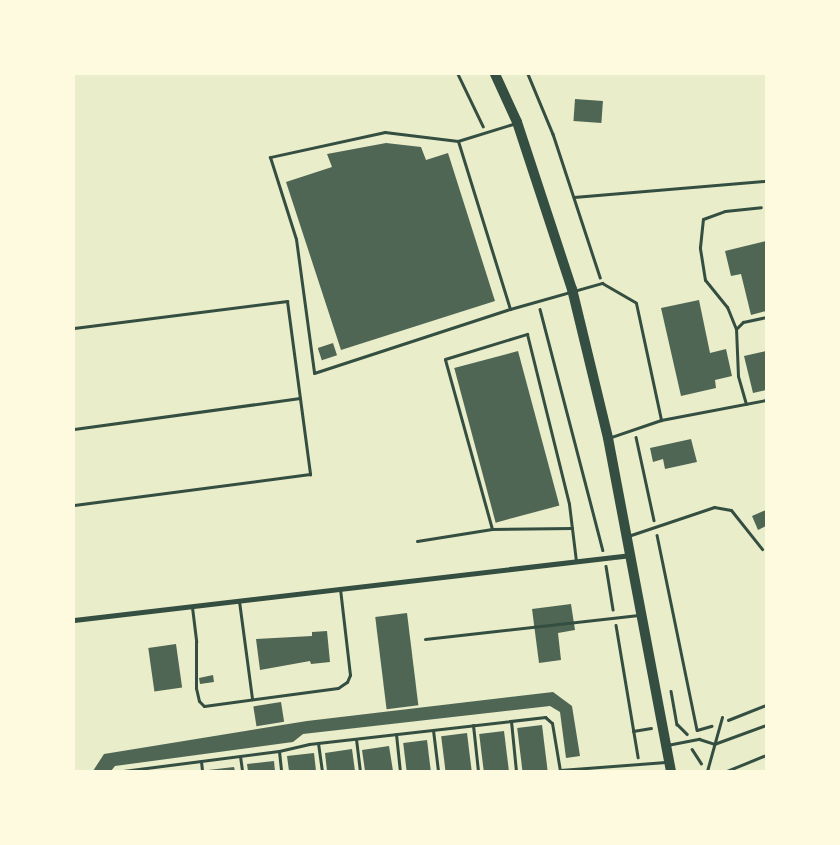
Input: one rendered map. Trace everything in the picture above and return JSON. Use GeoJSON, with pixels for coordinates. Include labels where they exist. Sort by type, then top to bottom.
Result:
{"type":"FeatureCollection","features":[{"type":"Feature","properties":{"kind":"main road"},"geometry":{"type":"LineString","coordinates":[[495,74],[518,122],[572,289],[608,438],[670,766]]}},
{"type":"Feature","properties":{"kind":"street"},"geometry":{"type":"LineString","coordinates":[[74,620],[631,555]]}},
{"type":"Feature","properties":{"kind":"lane"},"geometry":{"type":"LineString","coordinates":[[518,122],[458,141],[385,132],[270,157],[296,239],[314,373],[572,289],[602,283],[636,303],[661,420]]}},
{"type":"Feature","properties":{"kind":"lane"},"geometry":{"type":"LineString","coordinates":[[458,141],[510,309]]}},
{"type":"Feature","properties":{"kind":"lane"},"geometry":{"type":"LineString","coordinates":[[746,404],[738,376],[736,328],[727,307],[705,280],[700,247],[703,219],[725,211],[761,207]]}},
{"type":"Feature","properties":{"kind":"lane"},"geometry":{"type":"LineString","coordinates":[[74,328],[287,301],[310,474],[74,505]]}},
{"type":"Feature","properties":{"kind":"lane"},"geometry":{"type":"LineString","coordinates":[[736,328],[743,322],[766,317]]}},
{"type":"Feature","properties":{"kind":"lane"},"geometry":{"type":"LineString","coordinates":[[492,529],[445,359],[527,334],[569,504],[576,562]]}},
{"type":"Feature","properties":{"kind":"lane"},"geometry":{"type":"LineString","coordinates":[[74,429],[300,398]]}},
{"type":"Feature","properties":{"kind":"lane"},"geometry":{"type":"LineString","coordinates":[[608,438],[661,420],[766,400]]}},
{"type":"Feature","properties":{"kind":"lane"},"geometry":{"type":"LineString","coordinates":[[627,536],[714,507],[731,510],[762,549]]}},
{"type":"Feature","properties":{"kind":"lane"},"geometry":{"type":"LineString","coordinates":[[417,541],[492,529],[572,528]]}},
{"type":"Feature","properties":{"kind":"lane"},"geometry":{"type":"LineString","coordinates":[[192,607],[199,701],[204,706],[338,688],[346,682],[350,675],[340,589]]}},
{"type":"Feature","properties":{"kind":"lane"},"geometry":{"type":"LineString","coordinates":[[238,601],[252,699]]}},
{"type":"Feature","properties":{"kind":"lane"},"geometry":{"type":"LineString","coordinates":[[424,639],[642,615]]}},
{"type":"Feature","properties":{"kind":"lane"},"geometry":{"type":"LineString","coordinates":[[123,771],[158,769],[318,743],[545,717],[552,723],[560,770],[639,764],[670,766]]}},
{"type":"Feature","properties":{"kind":"lane"},"geometry":{"type":"LineString","coordinates":[[707,771],[722,717]]}},
{"type":"Feature","properties":{"kind":"lane"},"geometry":{"type":"LineString","coordinates":[[510,721],[516,771]]}},
{"type":"Feature","properties":{"kind":"lane"},"geometry":{"type":"LineString","coordinates":[[666,745],[699,739],[714,744],[766,724]]}},
{"type":"Feature","properties":{"kind":"lane"},"geometry":{"type":"LineString","coordinates":[[473,726],[478,771]]}},
{"type":"Feature","properties":{"kind":"lane"},"geometry":{"type":"LineString","coordinates":[[433,730],[438,771]]}},
{"type":"Feature","properties":{"kind":"lane"},"geometry":{"type":"LineString","coordinates":[[396,734],[400,771]]}},
{"type":"Feature","properties":{"kind":"lane"},"geometry":{"type":"LineString","coordinates":[[356,739],[360,771]]}},
{"type":"Feature","properties":{"kind":"lane"},"geometry":{"type":"LineString","coordinates":[[318,743],[322,771]]}},
{"type":"Feature","properties":{"kind":"lane"},"geometry":{"type":"LineString","coordinates":[[278,751],[281,771]]}},
{"type":"Feature","properties":{"kind":"lane"},"geometry":{"type":"LineString","coordinates":[[240,756],[242,771]]}},
{"type":"Feature","properties":{"kind":"lane"},"geometry":{"type":"LineString","coordinates":[[201,761],[202,771]]}},
{"type":"Feature","properties":{"kind":"path"},"geometry":{"type":"LineString","coordinates":[[458,74],[486,132]]}},
{"type":"Feature","properties":{"kind":"path"},"geometry":{"type":"LineString","coordinates":[[528,74],[574,197],[602,283]]}},
{"type":"Feature","properties":{"kind":"path"},"geometry":{"type":"LineString","coordinates":[[574,197],[766,181]]}},
{"type":"Feature","properties":{"kind":"path"},"geometry":{"type":"LineString","coordinates":[[538,300],[605,558],[639,764]]}},
{"type":"Feature","properties":{"kind":"path"},"geometry":{"type":"LineString","coordinates":[[634,429],[697,730]]}},
{"type":"Feature","properties":{"kind":"path"},"geometry":{"type":"LineString","coordinates":[[671,691],[676,724],[688,734]]}},
{"type":"Feature","properties":{"kind":"path"},"geometry":{"type":"LineString","coordinates":[[633,731],[652,728]]}},
{"type":"Feature","properties":{"kind":"path"},"geometry":{"type":"LineString","coordinates":[[690,746],[703,766]]}},
{"type":"Feature","properties":{"kind":"path"},"geometry":{"type":"LineString","coordinates":[[727,771],[766,754]]}},
{"type":"Feature","properties":{"kind":"building"},"geometry":{"type":"Polygon","coordinates":[[[575,99],[603,101],[601,123],[573,121],[575,99]]]}},
{"type":"Feature","properties":{"kind":"building"},"geometry":{"type":"Polygon","coordinates":[[[386,143],[421,147],[426,160],[448,153],[495,301],[341,350],[286,182],[332,167],[327,154],[386,143]]]}},
{"type":"Feature","properties":{"kind":"building"},"geometry":{"type":"Polygon","coordinates":[[[766,241],[766,311],[751,315],[741,274],[731,276],[725,251],[766,241]]]}},
{"type":"Feature","properties":{"kind":"building"},"geometry":{"type":"Polygon","coordinates":[[[699,300],[710,353],[726,349],[732,376],[715,380],[716,388],[681,396],[661,308],[699,300]]]}},
{"type":"Feature","properties":{"kind":"building"},"geometry":{"type":"Polygon","coordinates":[[[333,343],[337,355],[322,360],[318,348],[333,343]]]}},
{"type":"Feature","properties":{"kind":"building"},"geometry":{"type":"Polygon","coordinates":[[[518,351],[559,506],[496,523],[454,368],[518,351]]]}},
{"type":"Feature","properties":{"kind":"building"},"geometry":{"type":"Polygon","coordinates":[[[766,351],[766,390],[753,393],[744,356],[766,351]]]}},
{"type":"Feature","properties":{"kind":"building"},"geometry":{"type":"Polygon","coordinates":[[[691,439],[697,462],[665,469],[663,459],[653,462],[650,448],[691,439]]]}},
{"type":"Feature","properties":{"kind":"building"},"geometry":{"type":"Polygon","coordinates":[[[766,510],[766,526],[758,530],[752,516],[766,510]]]}},
{"type":"Feature","properties":{"kind":"building"},"geometry":{"type":"Polygon","coordinates":[[[571,604],[575,630],[558,633],[561,660],[539,663],[532,609],[571,604]]]}},
{"type":"Feature","properties":{"kind":"building"},"geometry":{"type":"Polygon","coordinates":[[[407,613],[418,705],[387,709],[375,617],[407,613]]]}},
{"type":"Feature","properties":{"kind":"building"},"geometry":{"type":"Polygon","coordinates":[[[327,631],[330,662],[311,664],[310,661],[260,670],[256,639],[312,636],[312,632],[327,631]]]}},
{"type":"Feature","properties":{"kind":"building"},"geometry":{"type":"Polygon","coordinates":[[[176,644],[182,688],[154,691],[148,648],[176,644]]]}},
{"type":"Feature","properties":{"kind":"building"},"geometry":{"type":"Polygon","coordinates":[[[213,675],[214,682],[200,684],[199,678],[213,675]]]}},
{"type":"Feature","properties":{"kind":"building"},"geometry":{"type":"Polygon","coordinates":[[[553,692],[572,706],[580,756],[566,758],[560,712],[550,706],[303,734],[293,742],[115,766],[111,771],[93,771],[104,754],[307,721],[553,692]]]}},
{"type":"Feature","properties":{"kind":"building"},"geometry":{"type":"Polygon","coordinates":[[[281,702],[284,722],[256,726],[253,706],[281,702]]]}},
{"type":"Feature","properties":{"kind":"building"},"geometry":{"type":"Polygon","coordinates":[[[542,725],[548,771],[522,771],[517,728],[542,725]]]}},
{"type":"Feature","properties":{"kind":"building"},"geometry":{"type":"Polygon","coordinates":[[[504,731],[509,771],[484,771],[479,734],[504,731]]]}},
{"type":"Feature","properties":{"kind":"building"},"geometry":{"type":"Polygon","coordinates":[[[467,733],[472,771],[445,771],[441,736],[467,733]]]}},
{"type":"Feature","properties":{"kind":"building"},"geometry":{"type":"Polygon","coordinates":[[[427,740],[431,771],[407,771],[403,743],[427,740]]]}},
{"type":"Feature","properties":{"kind":"building"},"geometry":{"type":"Polygon","coordinates":[[[389,746],[393,771],[365,771],[362,750],[389,746]]]}},
{"type":"Feature","properties":{"kind":"building"},"geometry":{"type":"Polygon","coordinates":[[[352,749],[355,771],[327,771],[325,753],[352,749]]]}},
{"type":"Feature","properties":{"kind":"building"},"geometry":{"type":"Polygon","coordinates":[[[314,753],[316,771],[289,771],[287,756],[314,753]]]}},
{"type":"Feature","properties":{"kind":"building"},"geometry":{"type":"Polygon","coordinates":[[[274,761],[275,771],[248,771],[247,764],[274,761]]]}},
{"type":"Feature","properties":{"kind":"building"},"geometry":{"type":"Polygon","coordinates":[[[234,767],[235,771],[208,771],[208,770],[234,767]]]}}]}
